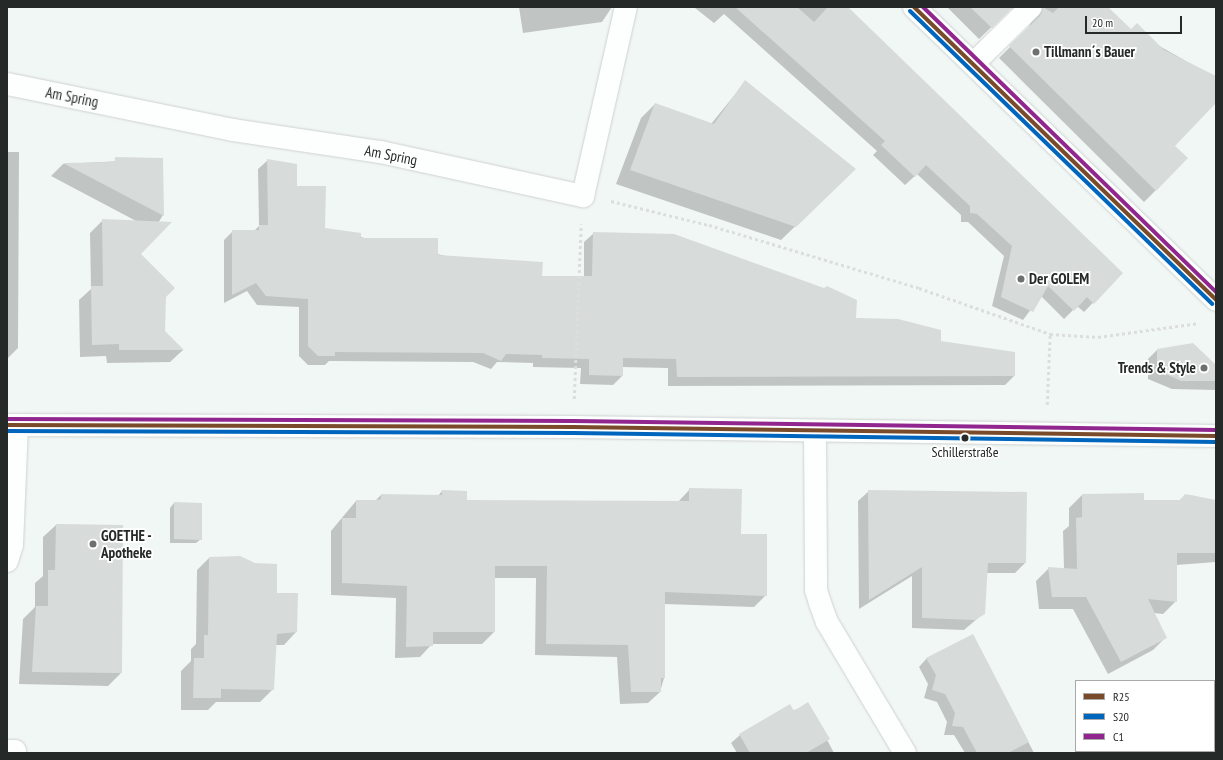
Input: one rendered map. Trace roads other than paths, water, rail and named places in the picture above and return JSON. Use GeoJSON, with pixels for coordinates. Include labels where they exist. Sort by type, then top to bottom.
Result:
{"type":"FeatureCollection","features":[{"type":"Feature","properties":{"kind":"street","name":"Am Spring"},"geometry":{"type":"LineString","coordinates":[[7,84],[232,130],[381,152],[583,196],[626,7]]}},
{"type":"Feature","properties":{"kind":"street"},"geometry":{"type":"LineString","coordinates":[[914,7],[1216,300]]}},
{"type":"Feature","properties":{"kind":"street"},"geometry":{"type":"LineString","coordinates":[[972,64],[1031,7]]}},
{"type":"Feature","properties":{"kind":"street"},"geometry":{"type":"LineString","coordinates":[[7,561],[12,545],[12,425],[573,427],[815,433],[1216,436]]}},
{"type":"Feature","properties":{"kind":"street"},"geometry":{"type":"LineString","coordinates":[[815,433],[816,590],[827,622],[905,753]]}},
{"type":"Feature","properties":{"kind":"place","name":"Tillmann´s Bauer"},"geometry":{"type":"Point","coordinates":[1036,52]}},
{"type":"Feature","properties":{"kind":"place","name":"Der GOLEM"},"geometry":{"type":"Point","coordinates":[1021,279]}},
{"type":"Feature","properties":{"kind":"place","name":"Trends & Style"},"geometry":{"type":"Point","coordinates":[1204,368]}},
{"type":"Feature","properties":{"kind":"place","name":"Schillerstraße"},"geometry":{"type":"Point","coordinates":[965,438]}},
{"type":"Feature","properties":{"kind":"place","name":"GOETHE - Apotheke"},"geometry":{"type":"Point","coordinates":[93,544]}}]}
